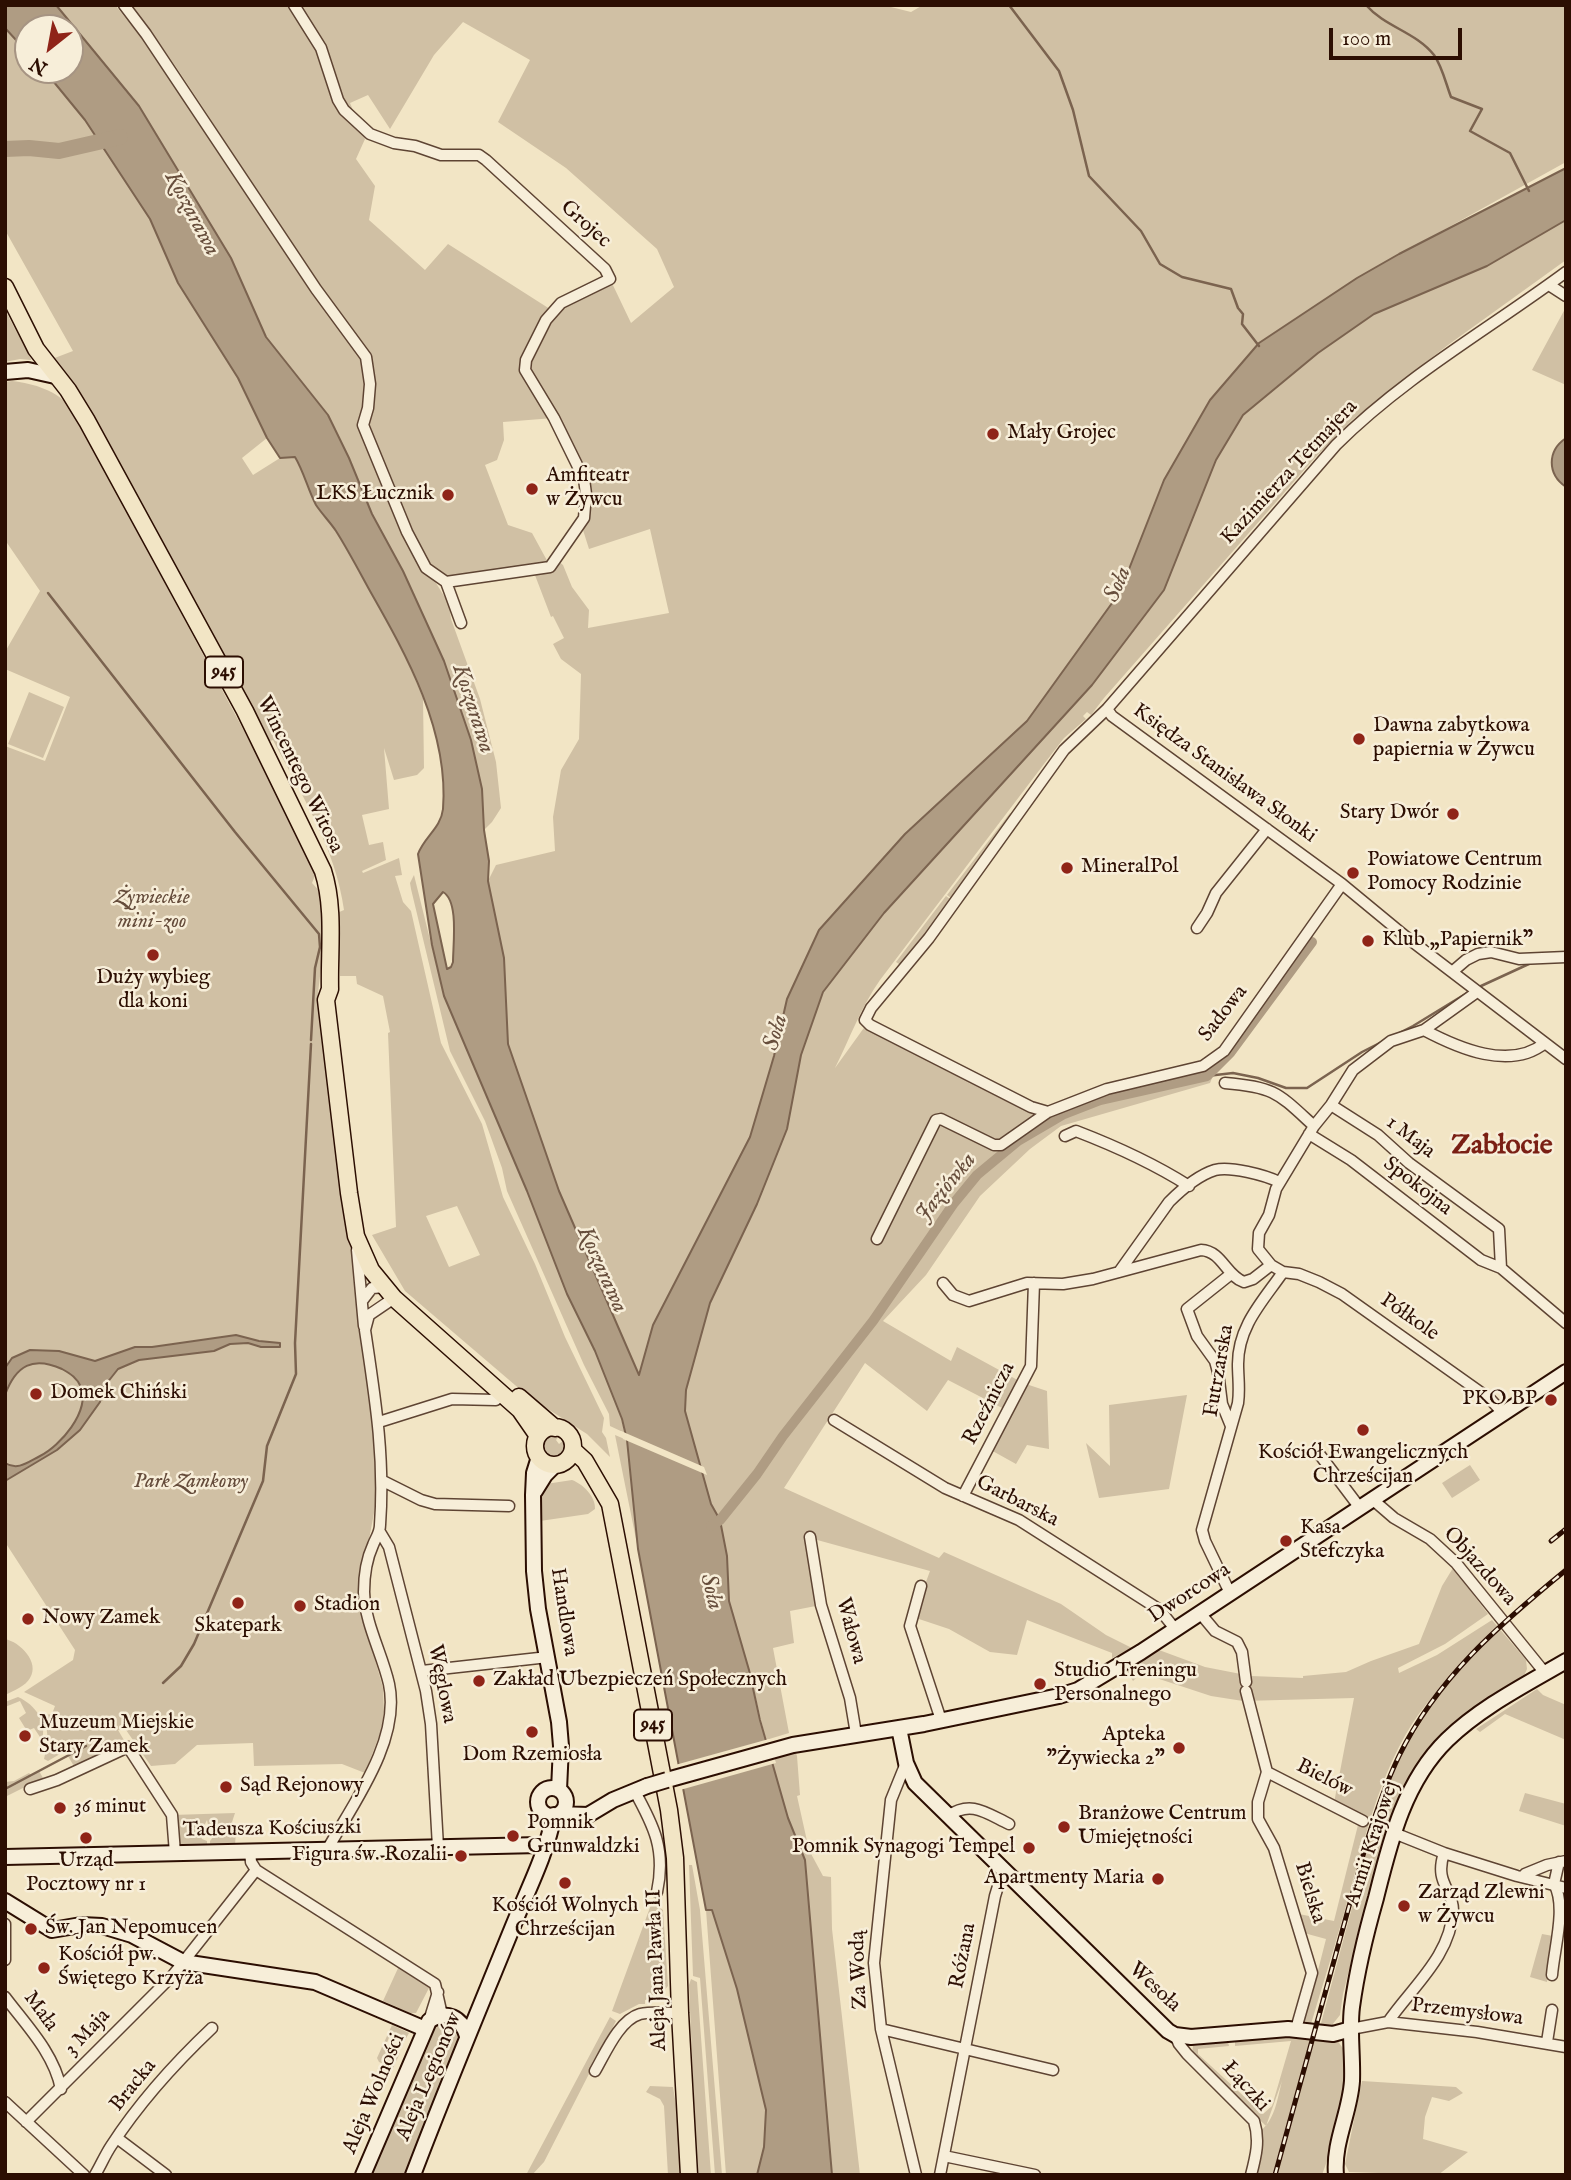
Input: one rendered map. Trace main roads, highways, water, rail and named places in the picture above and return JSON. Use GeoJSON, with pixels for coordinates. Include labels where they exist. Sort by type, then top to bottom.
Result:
{"type":"FeatureCollection","features":[{"type":"Feature","properties":{"kind":"main road","name":"Wincentego Witosa"},"geometry":{"type":"LineString","coordinates":[[5,288],[36,349],[68,390],[87,421],[251,722],[318,858],[328,893],[330,989],[335,1002],[366,1234],[391,1291]]}},
{"type":"Feature","properties":{"kind":"main road","name":"Wincentego Witosa"},"geometry":{"type":"LineString","coordinates":[[330,989],[326,1000],[356,1236],[371,1270],[391,1291]]}},
{"type":"Feature","properties":{"kind":"main road","name":"945"},"geometry":{"type":"LineString","coordinates":[[391,1291],[555,1428],[571,1437],[564,1459],[543,1462],[535,1447],[538,1436],[520,1410],[391,1291]]}},
{"type":"Feature","properties":{"kind":"main road"},"geometry":{"type":"LineString","coordinates":[[538,1436],[545,1430],[555,1428]]}},
{"type":"Feature","properties":{"kind":"main road","name":"Aleja Jana Pawła II"},"geometry":{"type":"LineString","coordinates":[[564,1459],[585,1461],[606,1494],[613,1514],[672,1828],[689,2175]]}},
{"type":"Feature","properties":{"kind":"water"},"geometry":{"type":"Polygon","coordinates":[[[5,5],[56,5],[63,14],[14,14],[14,38],[5,28],[5,5]]]}},
{"type":"Feature","properties":{"kind":"water"},"geometry":{"type":"Polygon","coordinates":[[[84,39],[139,106],[231,258],[266,337],[328,415],[372,514],[403,571],[444,661],[471,740],[482,789],[489,861],[488,881],[504,958],[508,1044],[559,1191],[639,1375],[653,1325],[750,1137],[774,1056],[787,999],[819,930],[905,834],[1027,721],[1120,592],[1164,480],[1210,400],[1259,343],[1357,278],[1566,168],[1566,220],[1487,266],[1374,314],[1318,353],[1243,415],[1216,460],[1164,590],[1092,685],[884,913],[823,992],[801,1055],[787,1129],[757,1204],[710,1303],[686,1390],[685,1411],[711,1504],[720,1520],[727,1556],[729,1601],[760,1720],[788,1818],[805,1860],[832,2175],[757,2175],[764,2147],[766,2110],[737,1989],[712,1910],[706,1910],[638,1549],[627,1440],[622,1419],[595,1351],[567,1294],[527,1191],[444,996],[432,945],[418,854],[442,816],[443,780],[439,751],[423,695],[398,642],[353,561],[336,531],[316,505],[295,457],[280,458],[267,438],[238,378],[178,283],[150,219],[85,120],[55,84],[84,84],[84,39]],[[443,892],[433,904],[447,969],[453,962],[451,904],[443,892]]]}},
{"type":"Feature","properties":{"kind":"water"},"geometry":{"type":"Polygon","coordinates":[[[1566,438],[1566,487],[1555,476],[1552,462],[1555,449],[1566,438]]]}},
{"type":"Feature","properties":{"kind":"water"},"geometry":{"type":"Polygon","coordinates":[[[236,1335],[280,1343],[280,1347],[230,1344],[214,1351],[139,1360],[118,1369],[103,1388],[100,1402],[80,1430],[57,1450],[5,1481],[5,1463],[19,1466],[56,1445],[77,1417],[83,1397],[81,1387],[73,1376],[62,1369],[42,1363],[20,1370],[5,1395],[5,1368],[12,1358],[30,1350],[59,1351],[95,1361],[135,1347],[236,1335]]]}},
{"type":"Feature","properties":{"kind":"waterway"},"geometry":{"type":"LineString","coordinates":[[1009,5],[1059,71],[1073,110],[1089,176],[1141,231],[1160,264],[1182,277],[1231,289],[1243,314],[1242,324],[1259,346]]}},
{"type":"Feature","properties":{"kind":"waterway"},"geometry":{"type":"LineString","coordinates":[[1366,5],[1382,19],[1427,47],[1442,70],[1451,97],[1482,109],[1470,131],[1510,153],[1529,191]]}},
{"type":"Feature","properties":{"kind":"waterway"},"geometry":{"type":"LineString","coordinates":[[5,149],[59,151],[120,137]]}},
{"type":"Feature","properties":{"kind":"waterway"},"geometry":{"type":"LineString","coordinates":[[48,593],[235,832],[319,934],[311,1040]]}},
{"type":"Feature","properties":{"kind":"waterway","name":"Jaziówka"},"geometry":{"type":"LineString","coordinates":[[711,1526],[720,1520],[757,1474],[783,1436],[873,1321],[954,1203],[977,1175],[1018,1141],[1064,1114],[1100,1100],[1207,1076],[1230,1053],[1312,942]]}},
{"type":"Feature","properties":{"kind":"waterway"},"geometry":{"type":"LineString","coordinates":[[1481,986],[1531,963]]}},
{"type":"Feature","properties":{"kind":"waterway"},"geometry":{"type":"LineString","coordinates":[[1207,1076],[1233,1073],[1286,1088],[1307,1088],[1362,1052],[1413,1026],[1467,993]]}},
{"type":"Feature","properties":{"kind":"waterway"},"geometry":{"type":"LineString","coordinates":[[163,1683],[181,1666],[194,1644],[263,1481],[267,1446],[296,1374],[295,1343],[311,1044]]}},
{"type":"Feature","properties":{"kind":"waterway"},"geometry":{"type":"LineString","coordinates":[[5,1789],[86,1746]]}},
{"type":"Feature","properties":{"kind":"railway"},"geometry":{"type":"LineString","coordinates":[[1551,1541],[1566,1529]]}},
{"type":"Feature","properties":{"kind":"railway"},"geometry":{"type":"LineString","coordinates":[[1275,2175],[1367,1841],[1399,1756],[1414,1728],[1451,1677],[1494,1632],[1566,1570]]}},
{"type":"Feature","properties":{"kind":"place","name":"Mały Grojec"},"geometry":{"type":"Point","coordinates":[993,434]}},
{"type":"Feature","properties":{"kind":"place","name":"Amfiteatr w Żywcu"},"geometry":{"type":"Point","coordinates":[532,489]}},
{"type":"Feature","properties":{"kind":"place","name":"LKS Łucznik"},"geometry":{"type":"Point","coordinates":[448,495]}},
{"type":"Feature","properties":{"kind":"place","name":"Dawna zabytkowa papiernia w Żywcu"},"geometry":{"type":"Point","coordinates":[1359,739]}},
{"type":"Feature","properties":{"kind":"place","name":"Stary Dwór"},"geometry":{"type":"Point","coordinates":[1453,814]}},
{"type":"Feature","properties":{"kind":"place","name":"MineralPol"},"geometry":{"type":"Point","coordinates":[1067,868]}},
{"type":"Feature","properties":{"kind":"place","name":"Powiatowe Centrum Pomocy Rodzinie"},"geometry":{"type":"Point","coordinates":[1353,873]}},
{"type":"Feature","properties":{"kind":"place","name":"Klub „Papiernik”"},"geometry":{"type":"Point","coordinates":[1368,941]}},
{"type":"Feature","properties":{"kind":"place","name":"Duży wybieg dla koni"},"geometry":{"type":"Point","coordinates":[153,955]}},
{"type":"Feature","properties":{"kind":"place","name":"Domek Chiński"},"geometry":{"type":"Point","coordinates":[36,1394]}},
{"type":"Feature","properties":{"kind":"place","name":"PKO BP"},"geometry":{"type":"Point","coordinates":[1551,1400]}},
{"type":"Feature","properties":{"kind":"place","name":"Kościół Ewangelicznych Chrześcijan"},"geometry":{"type":"Point","coordinates":[1363,1430]}},
{"type":"Feature","properties":{"kind":"place","name":"Kasa Stefczyka"},"geometry":{"type":"Point","coordinates":[1286,1541]}},
{"type":"Feature","properties":{"kind":"place","name":"Skatepark"},"geometry":{"type":"Point","coordinates":[238,1603]}},
{"type":"Feature","properties":{"kind":"place","name":"Stadion"},"geometry":{"type":"Point","coordinates":[300,1606]}},
{"type":"Feature","properties":{"kind":"place","name":"Nowy Zamek"},"geometry":{"type":"Point","coordinates":[28,1619]}},
{"type":"Feature","properties":{"kind":"place","name":"Zakład Ubezpieczeń Społecznych"},"geometry":{"type":"Point","coordinates":[479,1681]}},
{"type":"Feature","properties":{"kind":"place","name":"Studio Treningu Personalnego"},"geometry":{"type":"Point","coordinates":[1040,1684]}},
{"type":"Feature","properties":{"kind":"place","name":"Dom Rzemiosła"},"geometry":{"type":"Point","coordinates":[532,1732]}},
{"type":"Feature","properties":{"kind":"place","name":"Muzeum Miejskie Stary Zamek"},"geometry":{"type":"Point","coordinates":[25,1736]}},
{"type":"Feature","properties":{"kind":"place","name":"Apteka \"Żywiecka 2\""},"geometry":{"type":"Point","coordinates":[1179,1748]}},
{"type":"Feature","properties":{"kind":"place","name":"Sąd Rejonowy"},"geometry":{"type":"Point","coordinates":[226,1787]}},
{"type":"Feature","properties":{"kind":"place","name":"36 minut"},"geometry":{"type":"Point","coordinates":[60,1808]}},
{"type":"Feature","properties":{"kind":"place","name":"Branżowe Centrum Umiejętności"},"geometry":{"type":"Point","coordinates":[1064,1827]}},
{"type":"Feature","properties":{"kind":"place","name":"Pomnik Grunwaldzki"},"geometry":{"type":"Point","coordinates":[513,1836]}},
{"type":"Feature","properties":{"kind":"place","name":"Urząd Pocztowy nr 1"},"geometry":{"type":"Point","coordinates":[86,1838]}},
{"type":"Feature","properties":{"kind":"place","name":"Pomnik Synagogi Tempel"},"geometry":{"type":"Point","coordinates":[1029,1848]}},
{"type":"Feature","properties":{"kind":"place","name":"Figura św. Rozalii"},"geometry":{"type":"Point","coordinates":[461,1856]}},
{"type":"Feature","properties":{"kind":"place","name":"Apartmenty Maria"},"geometry":{"type":"Point","coordinates":[1158,1879]}},
{"type":"Feature","properties":{"kind":"place","name":"Kościół Wolnych Chrześcijan"},"geometry":{"type":"Point","coordinates":[565,1883]}},
{"type":"Feature","properties":{"kind":"place","name":"Zarząd Zlewni w Żywcu"},"geometry":{"type":"Point","coordinates":[1404,1906]}},
{"type":"Feature","properties":{"kind":"place","name":"Św. Jan Nepomucen"},"geometry":{"type":"Point","coordinates":[31,1929]}},
{"type":"Feature","properties":{"kind":"place","name":"Kościół pw. Świętego Krzyża"},"geometry":{"type":"Point","coordinates":[44,1968]}},
{"type":"Feature","properties":{"kind":"district","name":"Zabłocie"},"geometry":{"type":"Point","coordinates":[1502,1147]}},
{"type":"Feature","properties":{"kind":"water label","name":"Koszarawa"},"geometry":{"type":"Point","coordinates":[191,214]}},
{"type":"Feature","properties":{"kind":"water label","name":"Soła"},"geometry":{"type":"Point","coordinates":[1119,585]}},
{"type":"Feature","properties":{"kind":"water label","name":"Koszarawa"},"geometry":{"type":"Point","coordinates":[472,709]}},
{"type":"Feature","properties":{"kind":"water label","name":"Soła"},"geometry":{"type":"Point","coordinates":[777,1033]}},
{"type":"Feature","properties":{"kind":"water label","name":"Koszarawa"},"geometry":{"type":"Point","coordinates":[601,1270]}},
{"type":"Feature","properties":{"kind":"water label","name":"Soła"},"geometry":{"type":"Point","coordinates":[710,1592]}},
{"type":"Feature","properties":{"kind":"park label","name":"Żywieckie mini-zoo"},"geometry":{"type":"Point","coordinates":[152,911]}},
{"type":"Feature","properties":{"kind":"park label","name":"Park Zamkowy"},"geometry":{"type":"Point","coordinates":[191,1483]}}]}
